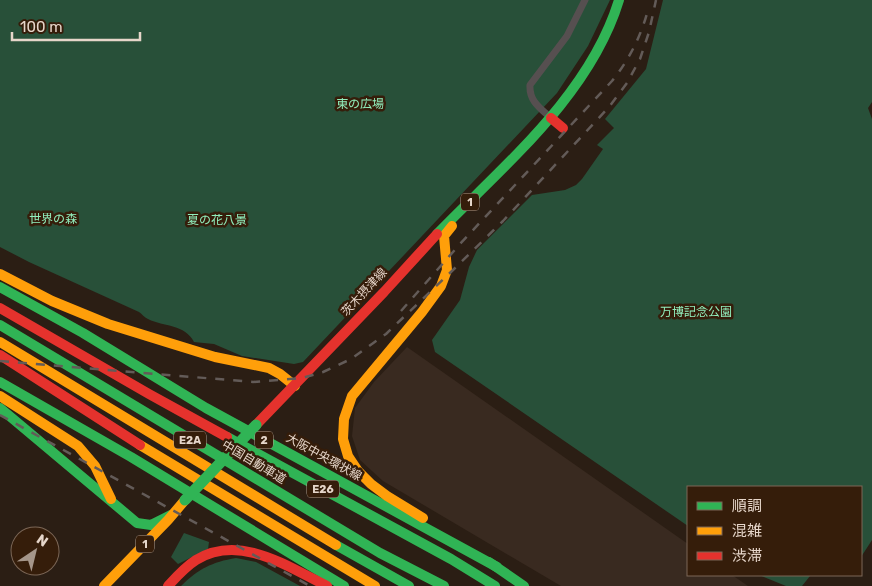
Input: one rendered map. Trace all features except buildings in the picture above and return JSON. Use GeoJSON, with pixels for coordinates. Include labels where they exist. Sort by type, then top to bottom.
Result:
{"type":"FeatureCollection","features":[{"type":"Feature","properties":{"kind":"main road","name":"茨木摂津線"},"geometry":{"type":"LineString","coordinates":[[104,586],[439,232],[552,118],[591,61],[615,13],[619,0]]}},
{"type":"Feature","properties":{"kind":"main road"},"geometry":{"type":"LineString","coordinates":[[552,118],[563,128]]}},
{"type":"Feature","properties":{"kind":"main road"},"geometry":{"type":"LineString","coordinates":[[459,546],[432,524],[378,490],[365,478],[353,465],[348,455],[342,426],[352,396],[422,312],[441,286],[446,270],[444,236],[466,206]]}},
{"type":"Feature","properties":{"kind":"main road"},"geometry":{"type":"LineString","coordinates":[[0,274],[52,301],[108,324],[215,357],[269,368],[295,386]]}},
{"type":"Feature","properties":{"kind":"main road","name":"大阪中央環状線"},"geometry":{"type":"LineString","coordinates":[[0,287],[83,333],[206,408],[532,586]]}},
{"type":"Feature","properties":{"kind":"main road","name":"E26"},"geometry":{"type":"LineString","coordinates":[[0,308],[150,394],[451,559],[495,586]]}},
{"type":"Feature","properties":{"kind":"main road","name":"中国自動車道"},"geometry":{"type":"LineString","coordinates":[[0,325],[380,553],[444,586]]}},
{"type":"Feature","properties":{"kind":"main road","name":"E2A"},"geometry":{"type":"LineString","coordinates":[[0,342],[372,566],[409,586]]}},
{"type":"Feature","properties":{"kind":"main road","name":"E2A"},"geometry":{"type":"LineString","coordinates":[[0,355],[136,443],[375,586]]}},
{"type":"Feature","properties":{"kind":"main road"},"geometry":{"type":"LineString","coordinates":[[0,382],[131,457],[344,586]]}},
{"type":"Feature","properties":{"kind":"main road"},"geometry":{"type":"LineString","coordinates":[[0,396],[78,446],[95,466],[104,486],[118,508]]}},
{"type":"Feature","properties":{"kind":"main road"},"geometry":{"type":"LineString","coordinates":[[0,408],[137,524],[148,527],[153,526],[171,516]]}},
{"type":"Feature","properties":{"kind":"main road"},"geometry":{"type":"LineString","coordinates":[[168,586],[181,572],[198,559],[218,550],[236,549],[255,552],[269,557],[328,586]]}},
{"type":"Feature","properties":{"kind":"main road"},"geometry":{"type":"LineString","coordinates":[[489,562],[524,586]]}},
{"type":"Feature","properties":{"kind":"street"},"geometry":{"type":"LineString","coordinates":[[552,118],[533,102],[530,85],[567,36],[585,0]]}},
{"type":"Feature","properties":{"kind":"shaded area"},"geometry":{"type":"Polygon","coordinates":[[[407,347],[687,543],[687,576],[733,576],[748,586],[561,586],[383,481],[360,460],[352,436],[355,408],[374,382],[407,347]]]}},
{"type":"Feature","properties":{"kind":"green space"},"geometry":{"type":"Polygon","coordinates":[[[0,0],[610,0],[588,46],[557,93],[303,362],[294,364],[242,356],[214,344],[194,342],[190,336],[180,329],[154,322],[139,312],[0,247],[0,0]]]}},
{"type":"Feature","properties":{"kind":"green space","name":"万博記念公園"},"geometry":{"type":"Polygon","coordinates":[[[663,0],[872,0],[872,102],[868,108],[872,119],[872,540],[862,555],[862,486],[687,486],[687,525],[435,352],[432,340],[460,300],[469,267],[477,250],[532,195],[565,190],[576,185],[582,179],[603,149],[597,145],[614,128],[605,119],[646,69],[663,0]]]}},
{"type":"Feature","properties":{"kind":"green space"},"geometry":{"type":"Polygon","coordinates":[[[184,533],[209,542],[208,549],[178,564],[171,557],[184,533]]]}},
{"type":"Feature","properties":{"kind":"green space"},"geometry":{"type":"Polygon","coordinates":[[[236,558],[256,562],[300,586],[181,586],[206,567],[236,558]]]}},
{"type":"Feature","properties":{"kind":"green space"},"geometry":{"type":"Polygon","coordinates":[[[761,576],[810,576],[802,586],[786,586],[761,576]]]}},
{"type":"Feature","properties":{"kind":"railway"},"geometry":{"type":"LineString","coordinates":[[0,361],[253,382],[302,378],[323,372],[351,359],[386,334],[453,270],[503,221],[609,107],[627,83],[640,59],[649,32],[656,0]]}},
{"type":"Feature","properties":{"kind":"railway"},"geometry":{"type":"LineString","coordinates":[[401,311],[460,244],[612,81],[634,47],[648,10]]}},
{"type":"Feature","properties":{"kind":"railway"},"geometry":{"type":"LineString","coordinates":[[0,415],[310,586]]}},
{"type":"Feature","properties":{"kind":"traffic: fast"},"geometry":{"type":"LineString","coordinates":[[437,234],[516,155],[566,98],[588,67],[606,34],[619,0]]}},
{"type":"Feature","properties":{"kind":"traffic: fast"},"geometry":{"type":"LineString","coordinates":[[0,287],[83,333],[206,408],[497,567]]}},
{"type":"Feature","properties":{"kind":"traffic: fast"},"geometry":{"type":"LineString","coordinates":[[0,325],[380,553],[444,586]]}},
{"type":"Feature","properties":{"kind":"traffic: fast"},"geometry":{"type":"LineString","coordinates":[[0,382],[131,457],[344,586]]}},
{"type":"Feature","properties":{"kind":"traffic: fast"},"geometry":{"type":"LineString","coordinates":[[0,408],[137,523],[151,525],[171,515]]}},
{"type":"Feature","properties":{"kind":"traffic: fast"},"geometry":{"type":"LineString","coordinates":[[185,500],[256,425]]}},
{"type":"Feature","properties":{"kind":"traffic: fast"},"geometry":{"type":"LineString","coordinates":[[227,437],[451,559],[495,586]]}},
{"type":"Feature","properties":{"kind":"traffic: fast"},"geometry":{"type":"LineString","coordinates":[[336,545],[409,586]]}},
{"type":"Feature","properties":{"kind":"traffic: fast"},"geometry":{"type":"LineString","coordinates":[[489,562],[524,586]]}},
{"type":"Feature","properties":{"kind":"traffic: slow"},"geometry":{"type":"LineString","coordinates":[[423,518],[387,496],[358,471],[348,456],[343,439],[344,419],[352,396],[422,312],[441,286],[447,270],[444,236],[452,226]]}},
{"type":"Feature","properties":{"kind":"traffic: slow"},"geometry":{"type":"LineString","coordinates":[[0,274],[52,301],[108,324],[215,357],[269,368],[295,386]]}},
{"type":"Feature","properties":{"kind":"traffic: slow"},"geometry":{"type":"LineString","coordinates":[[0,342],[336,545]]}},
{"type":"Feature","properties":{"kind":"traffic: slow"},"geometry":{"type":"LineString","coordinates":[[0,396],[78,446],[95,466],[111,499]]}},
{"type":"Feature","properties":{"kind":"traffic: slow"},"geometry":{"type":"LineString","coordinates":[[140,445],[375,586]]}},
{"type":"Feature","properties":{"kind":"traffic: slow"},"geometry":{"type":"LineString","coordinates":[[104,586],[185,500]]}},
{"type":"Feature","properties":{"kind":"traffic: jam"},"geometry":{"type":"LineString","coordinates":[[551,118],[563,128]]}},
{"type":"Feature","properties":{"kind":"traffic: jam"},"geometry":{"type":"LineString","coordinates":[[256,425],[437,234]]}},
{"type":"Feature","properties":{"kind":"traffic: jam"},"geometry":{"type":"LineString","coordinates":[[0,308],[227,437]]}},
{"type":"Feature","properties":{"kind":"traffic: jam"},"geometry":{"type":"LineString","coordinates":[[0,355],[140,445]]}},
{"type":"Feature","properties":{"kind":"traffic: jam"},"geometry":{"type":"LineString","coordinates":[[168,586],[196,560],[213,553],[230,550],[247,551],[280,562],[327,586]]}},
{"type":"Feature","properties":{"kind":"park label","name":"東の広場"},"geometry":{"type":"Point","coordinates":[360,104]}},
{"type":"Feature","properties":{"kind":"park label","name":"世界の森"},"geometry":{"type":"Point","coordinates":[53,219]}},
{"type":"Feature","properties":{"kind":"park label","name":"夏の花八景"},"geometry":{"type":"Point","coordinates":[217,220]}}]}
